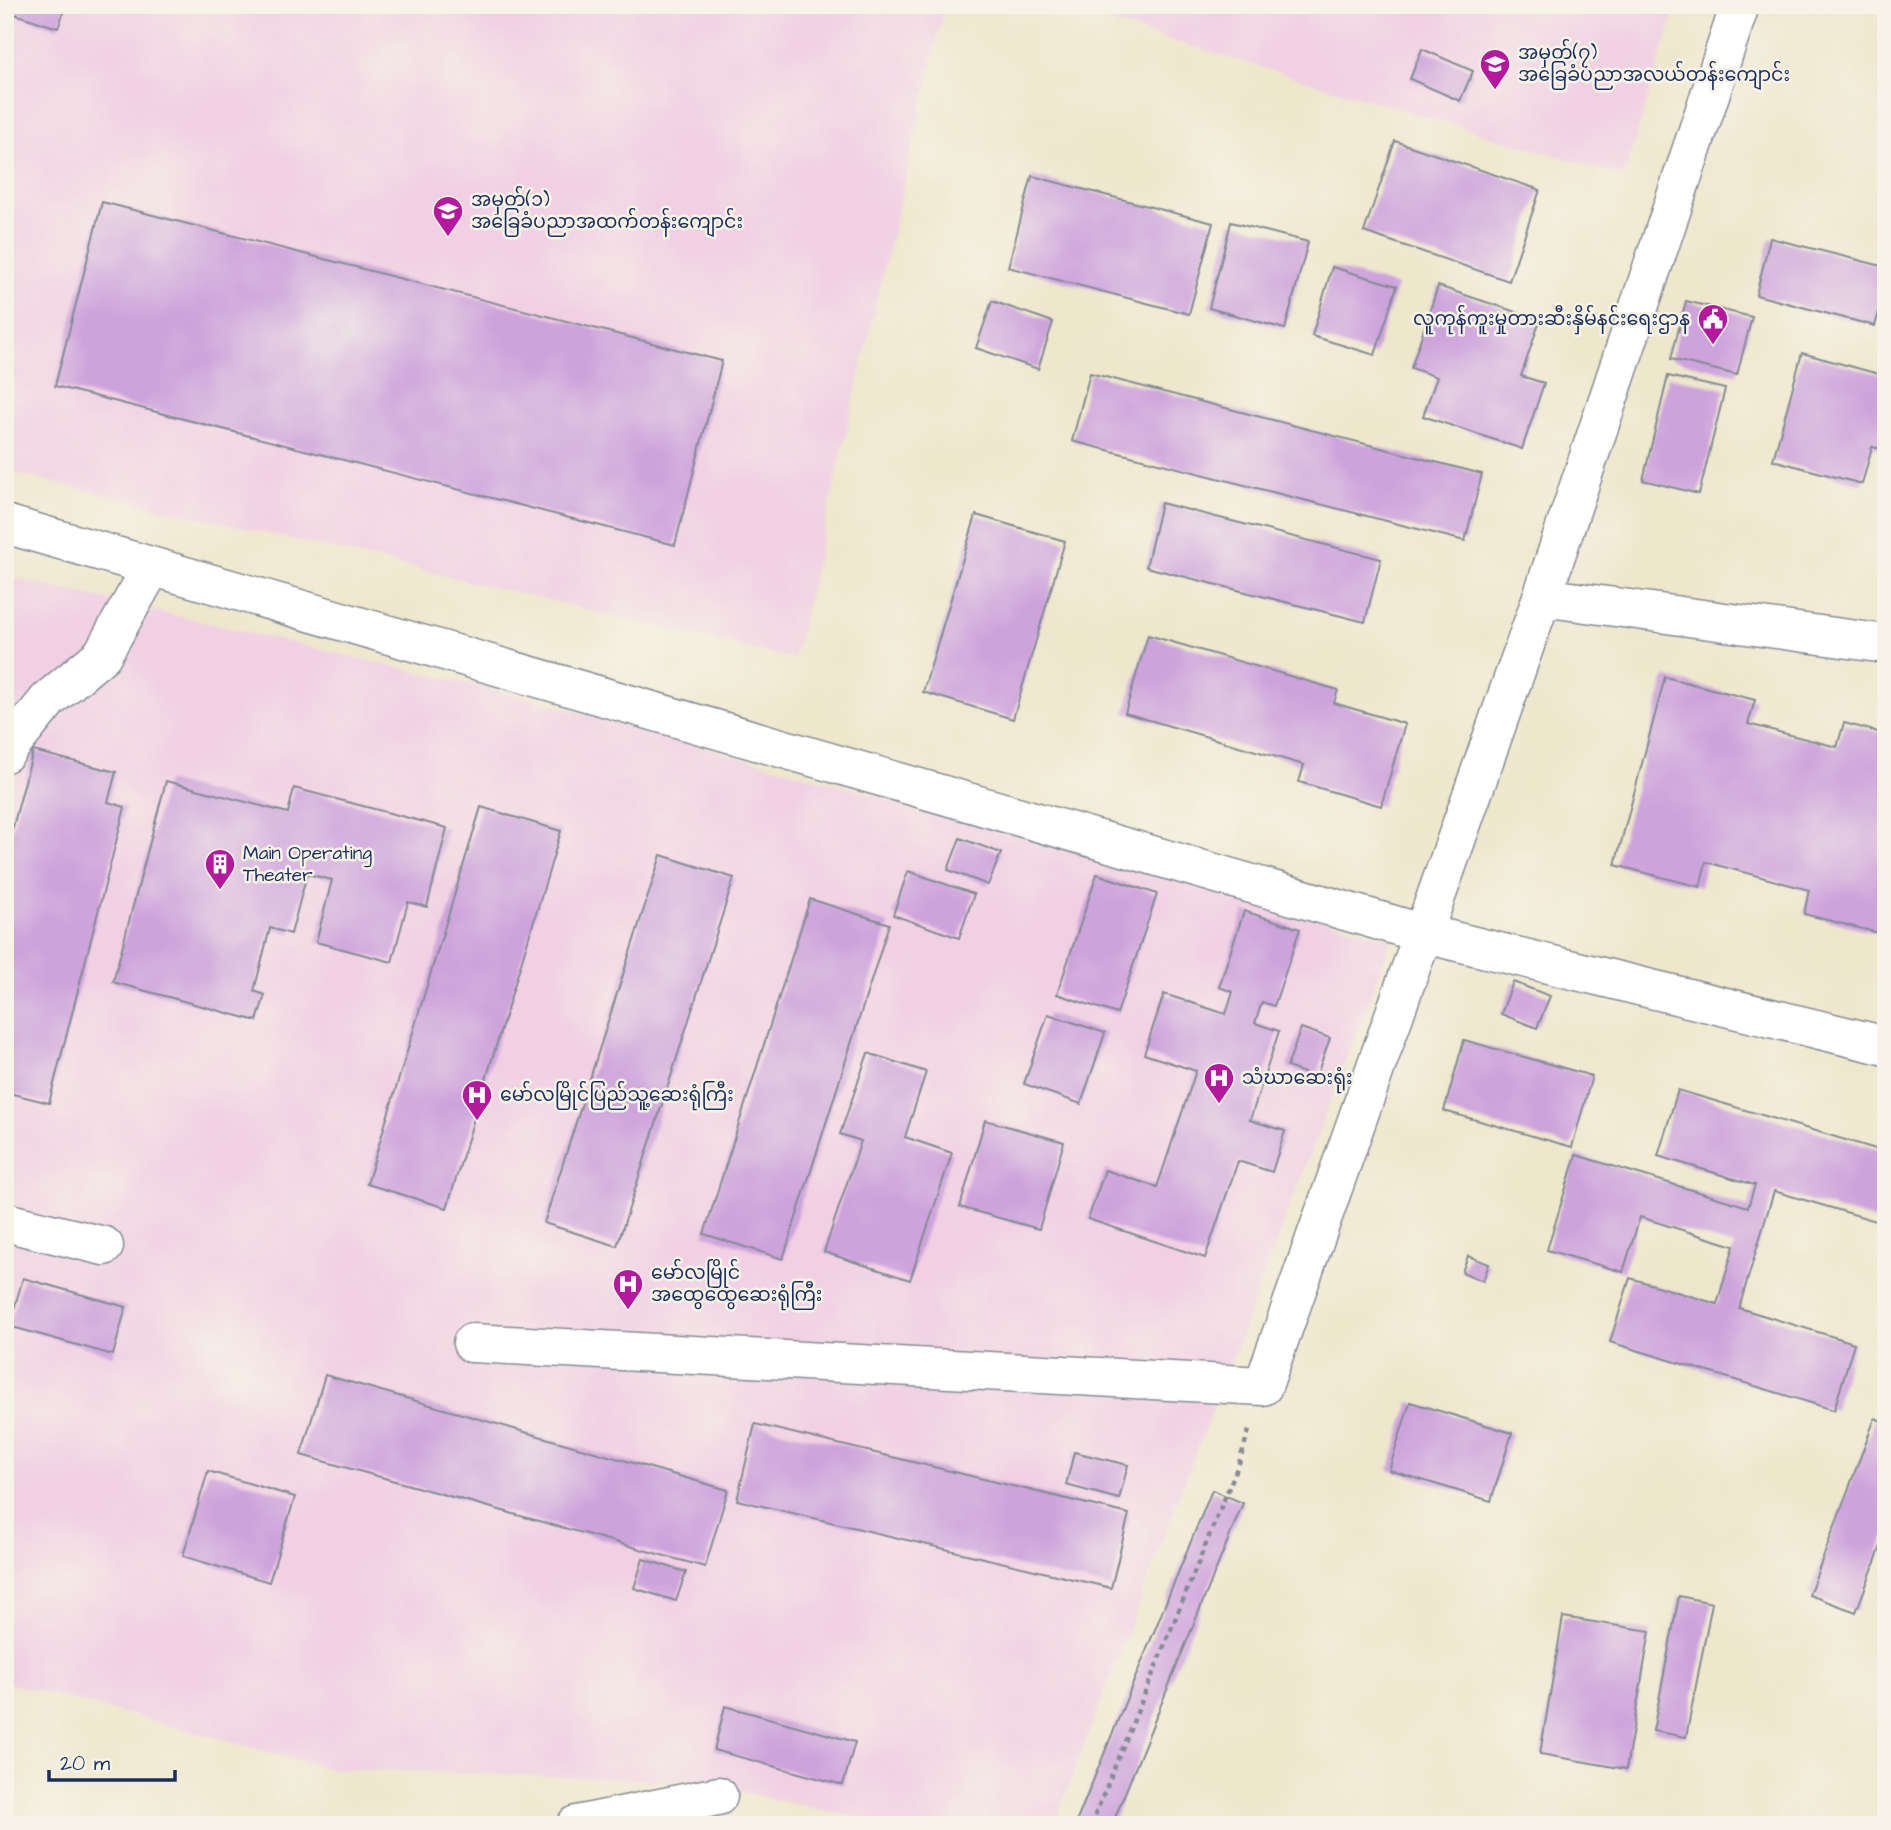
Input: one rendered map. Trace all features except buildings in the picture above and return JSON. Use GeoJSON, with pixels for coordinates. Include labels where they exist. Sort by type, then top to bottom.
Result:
{"type":"FeatureCollection","features":[{"type":"Feature","properties":{"kind":"street"},"geometry":{"type":"LineString","coordinates":[[472,1343],[1263,1386],[1542,597],[1740,5]]}},
{"type":"Feature","properties":{"kind":"street"},"geometry":{"type":"LineString","coordinates":[[5,524],[1425,934],[1886,1046]]}},
{"type":"Feature","properties":{"kind":"street"},"geometry":{"type":"LineString","coordinates":[[5,753],[49,699],[102,655],[152,567]]}},
{"type":"Feature","properties":{"kind":"street"},"geometry":{"type":"LineString","coordinates":[[1542,597],[1886,644]]}},
{"type":"Feature","properties":{"kind":"street"},"geometry":{"type":"LineString","coordinates":[[5,1222],[104,1246]]}},
{"type":"Feature","properties":{"kind":"street"},"geometry":{"type":"LineString","coordinates":[[576,1825],[718,1796]]}},
{"type":"Feature","properties":{"kind":"path"},"geometry":{"type":"LineString","coordinates":[[1091,1825],[1239,1463],[1263,1386]]}},
{"type":"Feature","properties":{"kind":"shaded area","name":"အမှတ်(၁) အခြေခံပညာအထက်တန်းကျောင်း"},"geometry":{"type":"Polygon","coordinates":[[[5,5],[945,5],[794,659],[5,471],[5,5]]]}},
{"type":"Feature","properties":{"kind":"shaded area","name":"အမှတ်(၇) အခြေခံပညာအလယ်တန်းကျောင်း"},"geometry":{"type":"Polygon","coordinates":[[[1053,5],[1677,5],[1624,176],[1053,5]]]}},
{"type":"Feature","properties":{"kind":"shaded area","name":"မော်လမြိုင် အထွေထွေဆေးရုံကြီး"},"geometry":{"type":"Polygon","coordinates":[[[5,576],[529,698],[1392,939],[1054,1825],[893,1825],[689,1781],[332,1769],[5,1682],[5,576]]]}},
{"type":"Feature","properties":{"kind":"place","name":"အမှတ်(၇) အခြေခံပညာအလယ်တန်းကျောင်း"},"geometry":{"type":"Point","coordinates":[1495,91]}},
{"type":"Feature","properties":{"kind":"place","name":"အမှတ်(၁) အခြေခံပညာအထက်တန်းကျောင်း"},"geometry":{"type":"Point","coordinates":[448,238]}},
{"type":"Feature","properties":{"kind":"place","name":"လူကုန်ကူးမှုတားဆီးနှိမ်နင်းရေးဌာန"},"geometry":{"type":"Point","coordinates":[1713,346]}},
{"type":"Feature","properties":{"kind":"place","name":"Main Operating Theater"},"geometry":{"type":"Point","coordinates":[220,891]}},
{"type":"Feature","properties":{"kind":"place","name":"သံဃာဆေးရုံး"},"geometry":{"type":"Point","coordinates":[1219,1105]}},
{"type":"Feature","properties":{"kind":"place","name":"မော်လမြိုင်ပြည်သူ့ဆေးရုံကြီး"},"geometry":{"type":"Point","coordinates":[477,1122]}},
{"type":"Feature","properties":{"kind":"place","name":"မော်လမြိုင် အထွေထွေဆေးရုံကြီး"},"geometry":{"type":"Point","coordinates":[628,1311]}}]}
